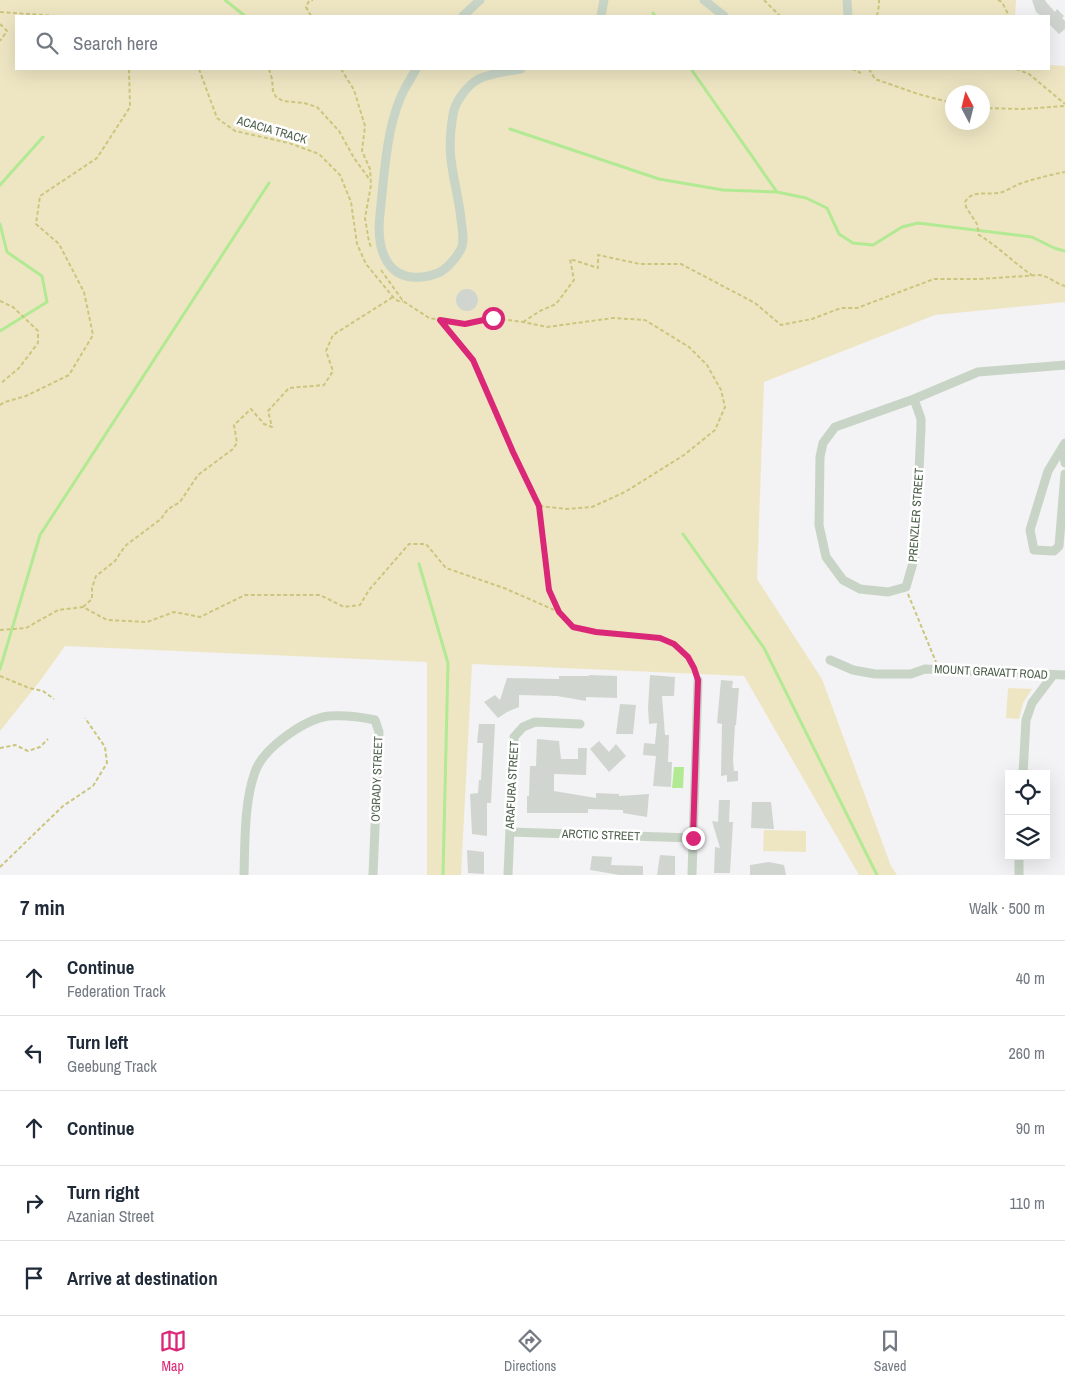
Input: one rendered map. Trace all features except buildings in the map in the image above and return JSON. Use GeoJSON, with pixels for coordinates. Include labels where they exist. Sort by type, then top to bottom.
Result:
{"type":"FeatureCollection","features":[{"type":"Feature","properties":{"kind":"street"},"geometry":{"type":"LineString","coordinates":[[464,15],[480,0]]}},
{"type":"Feature","properties":{"kind":"street"},"geometry":{"type":"LineString","coordinates":[[601,15],[604,0]]}},
{"type":"Feature","properties":{"kind":"street"},"geometry":{"type":"LineString","coordinates":[[704,0],[723,15]]}},
{"type":"Feature","properties":{"kind":"street"},"geometry":{"type":"LineString","coordinates":[[847,0],[848,15]]}},
{"type":"Feature","properties":{"kind":"street"},"geometry":{"type":"LineString","coordinates":[[415,70],[400,98],[395,114],[386,156],[378,230],[382,251],[392,268],[406,277],[420,278],[440,273],[462,248],[463,234],[460,207],[450,158],[454,109],[464,93],[477,80],[501,72],[514,70]]}},
{"type":"Feature","properties":{"kind":"street"},"geometry":{"type":"LineString","coordinates":[[906,588],[888,592],[860,589],[843,580],[826,557],[818,525],[822,442],[835,428],[914,399],[978,372],[1065,365]]}},
{"type":"Feature","properties":{"kind":"street","name":"PRENZLER STREET"},"geometry":{"type":"LineString","coordinates":[[906,588],[915,556],[921,428],[921,419],[914,399]]}},
{"type":"Feature","properties":{"kind":"street"},"geometry":{"type":"LineString","coordinates":[[1064,445],[1065,463]]}},
{"type":"Feature","properties":{"kind":"street"},"geometry":{"type":"LineString","coordinates":[[1064,445],[1048,471],[1030,530],[1034,550],[1054,551],[1059,546],[1065,474]]}},
{"type":"Feature","properties":{"kind":"street","name":"MOUNT GRAVATT ROAD"},"geometry":{"type":"LineString","coordinates":[[830,660],[853,670],[876,674],[911,674],[925,669],[1065,675]]}},
{"type":"Feature","properties":{"kind":"street"},"geometry":{"type":"LineString","coordinates":[[1023,770],[1026,720],[1032,703],[1053,675]]}},
{"type":"Feature","properties":{"kind":"street"},"geometry":{"type":"LineString","coordinates":[[692,875],[698,680]]}},
{"type":"Feature","properties":{"kind":"street","name":"O'GRADY STREET"},"geometry":{"type":"LineString","coordinates":[[244,875],[247,804],[255,771],[265,754],[283,738],[305,724],[328,716],[362,717],[375,720],[379,732],[373,875]]}},
{"type":"Feature","properties":{"kind":"street","name":"ARAFURA STREET"},"geometry":{"type":"LineString","coordinates":[[508,875],[514,737],[523,727],[535,722],[580,724]]}},
{"type":"Feature","properties":{"kind":"street","name":"ARCTIC STREET"},"geometry":{"type":"LineString","coordinates":[[510,832],[693,838]]}},
{"type":"Feature","properties":{"kind":"street"},"geometry":{"type":"LineString","coordinates":[[1019,875],[1020,860]]}},
{"type":"Feature","properties":{"kind":"lane"},"geometry":{"type":"LineString","coordinates":[[596,632],[660,638],[674,644],[688,657],[698,680]]}},
{"type":"Feature","properties":{"kind":"path"},"geometry":{"type":"LineString","coordinates":[[310,15],[306,7],[309,1],[313,0]]}},
{"type":"Feature","properties":{"kind":"path"},"geometry":{"type":"LineString","coordinates":[[764,0],[779,15]]}},
{"type":"Feature","properties":{"kind":"path"},"geometry":{"type":"LineString","coordinates":[[877,15],[879,0]]}},
{"type":"Feature","properties":{"kind":"path"},"geometry":{"type":"LineString","coordinates":[[998,0],[1002,2],[1008,15]]}},
{"type":"Feature","properties":{"kind":"path"},"geometry":{"type":"LineString","coordinates":[[0,12],[43,15]]}},
{"type":"Feature","properties":{"kind":"path"},"geometry":{"type":"LineString","coordinates":[[0,24],[7,31],[0,41]]}},
{"type":"Feature","properties":{"kind":"path"},"geometry":{"type":"LineString","coordinates":[[0,405],[4,402],[26,396],[69,375],[93,335],[84,292],[60,244],[36,224],[40,196],[97,158],[130,107],[129,70]]}},
{"type":"Feature","properties":{"kind":"path","name":"ACACIA TRACK"},"geometry":{"type":"LineString","coordinates":[[199,70],[217,118],[235,131],[288,142],[319,154],[340,176],[351,202],[357,244],[366,264],[393,297],[398,301],[403,301]]}},
{"type":"Feature","properties":{"kind":"path"},"geometry":{"type":"LineString","coordinates":[[270,70],[273,91],[276,97],[284,101],[304,103],[317,107],[339,131],[354,158],[370,180],[370,168],[362,151],[365,126],[354,90],[342,70]]}},
{"type":"Feature","properties":{"kind":"path"},"geometry":{"type":"LineString","coordinates":[[853,70],[861,72]]}},
{"type":"Feature","properties":{"kind":"path"},"geometry":{"type":"LineString","coordinates":[[870,70],[875,78],[918,94],[945,101]]}},
{"type":"Feature","properties":{"kind":"path"},"geometry":{"type":"LineString","coordinates":[[1019,70],[1030,74],[1065,105]]}},
{"type":"Feature","properties":{"kind":"path"},"geometry":{"type":"LineString","coordinates":[[990,108],[1023,109],[1065,105]]}},
{"type":"Feature","properties":{"kind":"path"},"geometry":{"type":"LineString","coordinates":[[1033,276],[979,235],[978,226],[966,208],[965,202],[971,195],[980,193],[999,194],[1032,179],[1065,172]]}},
{"type":"Feature","properties":{"kind":"path"},"geometry":{"type":"LineString","coordinates":[[523,322],[540,311],[556,304],[574,280],[570,259],[598,268],[598,255],[640,264],[681,264],[755,303],[781,325],[812,319],[841,308],[857,308],[934,279],[980,279],[1044,275],[1065,286]]}},
{"type":"Feature","properties":{"kind":"path"},"geometry":{"type":"LineString","coordinates":[[0,630],[26,628],[58,610],[83,607],[92,599],[92,588],[96,576],[115,561],[125,546],[161,520],[168,509],[180,502],[198,475],[233,449],[237,443],[234,425],[251,409],[264,424],[272,427],[268,411],[289,388],[324,385],[333,371],[326,351],[333,335],[393,297]]}},
{"type":"Feature","properties":{"kind":"path"},"geometry":{"type":"LineString","coordinates":[[0,301],[14,307],[38,331],[38,343],[19,368],[0,384]]}},
{"type":"Feature","properties":{"kind":"path"},"geometry":{"type":"LineString","coordinates":[[539,506],[567,509],[592,507],[625,492],[684,455],[715,430],[725,407],[721,390],[707,365],[689,346],[645,320],[613,318],[547,327],[493,318],[465,324],[440,320],[473,360],[539,506],[549,590],[559,612],[573,627],[596,632]]}},
{"type":"Feature","properties":{"kind":"path"},"geometry":{"type":"LineString","coordinates":[[83,607],[107,620],[148,622],[174,612],[200,617],[245,595],[320,595],[344,607],[360,605],[369,590],[409,544],[426,544],[446,568],[504,588],[559,612]]}},
{"type":"Feature","properties":{"kind":"path"},"geometry":{"type":"LineString","coordinates":[[906,588],[939,670]]}},
{"type":"Feature","properties":{"kind":"path"},"geometry":{"type":"LineString","coordinates":[[0,676],[29,688],[42,691],[54,699]]}},
{"type":"Feature","properties":{"kind":"path"},"geometry":{"type":"LineString","coordinates":[[0,867],[63,806],[93,786],[107,763],[105,747],[85,718]]}},
{"type":"Feature","properties":{"kind":"path"},"geometry":{"type":"LineString","coordinates":[[0,748],[15,745],[28,751],[40,747],[48,739]]}},
{"type":"Feature","properties":{"kind":"shaded area"},"geometry":{"type":"Polygon","coordinates":[[[0,0],[1016,0],[1015,15],[15,15],[15,70],[1050,70],[1050,65],[1065,66],[1065,302],[935,315],[764,382],[757,579],[822,679],[891,866],[897,875],[859,875],[744,676],[472,664],[461,875],[427,875],[427,662],[65,646],[0,731],[0,0]]]}},
{"type":"Feature","properties":{"kind":"shaded area"},"geometry":{"type":"Polygon","coordinates":[[[1008,688],[1032,689],[1023,703],[1019,719],[1006,718],[1008,688]]]}},
{"type":"Feature","properties":{"kind":"shaded area"},"geometry":{"type":"Polygon","coordinates":[[[674,767],[684,767],[683,788],[672,788],[674,767]]]}},
{"type":"Feature","properties":{"kind":"shaded area"},"geometry":{"type":"Polygon","coordinates":[[[764,830],[806,831],[806,852],[763,851],[764,830]]]}},
{"type":"Feature","properties":{"kind":"waterway"},"geometry":{"type":"LineString","coordinates":[[225,0],[244,15]]}},
{"type":"Feature","properties":{"kind":"waterway"},"geometry":{"type":"LineString","coordinates":[[692,70],[777,192]]}},
{"type":"Feature","properties":{"kind":"waterway"},"geometry":{"type":"LineString","coordinates":[[510,129],[659,179],[723,190],[777,192],[806,198],[827,208],[839,234],[853,243],[873,245],[902,227],[918,223],[1032,237],[1054,248],[1065,251]]}},
{"type":"Feature","properties":{"kind":"waterway"},"geometry":{"type":"LineString","coordinates":[[0,185],[43,137]]}},
{"type":"Feature","properties":{"kind":"waterway"},"geometry":{"type":"LineString","coordinates":[[0,669],[40,535],[269,183]]}},
{"type":"Feature","properties":{"kind":"waterway"},"geometry":{"type":"LineString","coordinates":[[0,224],[7,252],[42,276],[47,302],[0,331]]}},
{"type":"Feature","properties":{"kind":"waterway"},"geometry":{"type":"LineString","coordinates":[[683,534],[764,648],[877,875]]}},
{"type":"Feature","properties":{"kind":"waterway"},"geometry":{"type":"LineString","coordinates":[[419,564],[448,663],[443,875]]}},
{"type":"Feature","properties":{"kind":"route"},"geometry":{"type":"LineString","coordinates":[[493,318],[465,324],[440,320],[473,360],[539,506],[549,590],[559,612],[573,627],[596,632],[660,638],[674,644],[688,657],[694,668],[698,680],[693,838]]}}]}
